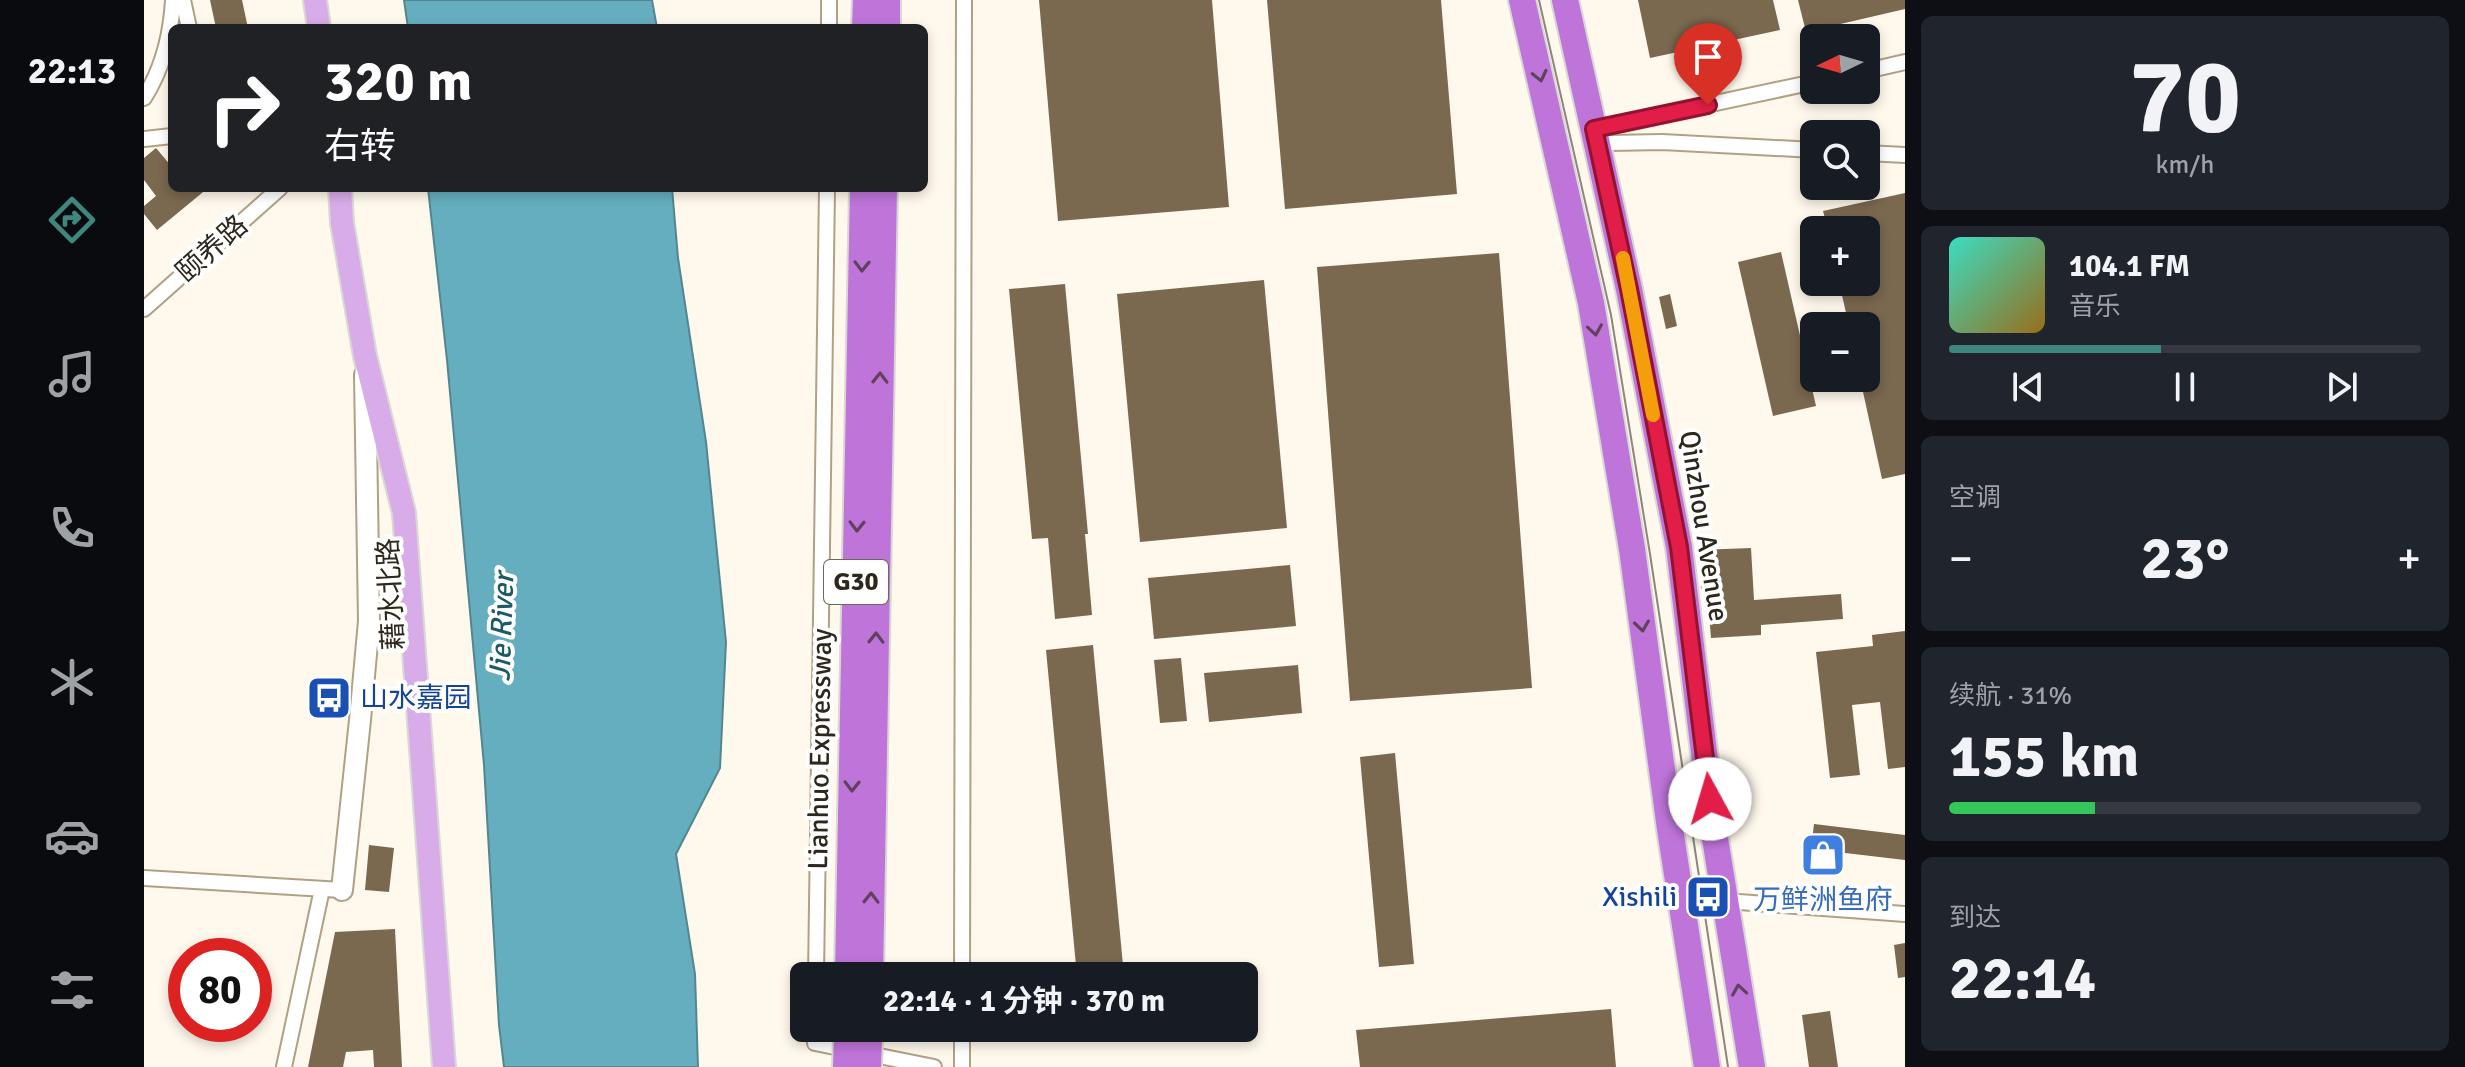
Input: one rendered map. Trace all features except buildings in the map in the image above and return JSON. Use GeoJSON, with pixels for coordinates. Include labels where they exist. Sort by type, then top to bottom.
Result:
{"type":"FeatureCollection","features":[{"type":"Feature","properties":{"kind":"highway"},"geometry":{"type":"LineString","coordinates":[[865,24],[866,0]]}},
{"type":"Feature","properties":{"kind":"highway"},"geometry":{"type":"LineString","coordinates":[[887,0],[887,24]]}},
{"type":"Feature","properties":{"kind":"highway"},"geometry":{"type":"LineString","coordinates":[[1522,0],[1591,303],[1632,549],[1670,829],[1707,1067]]}},
{"type":"Feature","properties":{"kind":"highway","name":"Qinzhou Avenue"},"geometry":{"type":"LineString","coordinates":[[1565,0],[1629,289],[1679,547],[1725,901],[1752,1067]]}},
{"type":"Feature","properties":{"kind":"highway","name":"Lianhuo Expressway"},"geometry":{"type":"LineString","coordinates":[[848,962],[863,192]]}},
{"type":"Feature","properties":{"kind":"highway","name":"Lianhuo Expressway"},"geometry":{"type":"LineString","coordinates":[[870,962],[884,192]]}},
{"type":"Feature","properties":{"kind":"highway"},"geometry":{"type":"LineString","coordinates":[[846,1067],[855,1042]]}},
{"type":"Feature","properties":{"kind":"highway"},"geometry":{"type":"LineString","coordinates":[[861,1042],[868,1067]]}},
{"type":"Feature","properties":{"kind":"main road"},"geometry":{"type":"LineString","coordinates":[[315,0],[318,24]]}},
{"type":"Feature","properties":{"kind":"main road","name":"藉水北路"},"geometry":{"type":"LineString","coordinates":[[340,192],[342,223],[365,356],[404,513],[444,1067]]}},
{"type":"Feature","properties":{"kind":"main road","name":"藉水北路"},"geometry":{"type":"LineString","coordinates":[[342,223],[418,512],[424,665],[453,1067]]}},
{"type":"Feature","properties":{"kind":"street"},"geometry":{"type":"LineString","coordinates":[[170,24],[173,0]]}},
{"type":"Feature","properties":{"kind":"street"},"geometry":{"type":"LineString","coordinates":[[183,0],[188,24]]}},
{"type":"Feature","properties":{"kind":"street"},"geometry":{"type":"LineString","coordinates":[[829,0],[829,24]]}},
{"type":"Feature","properties":{"kind":"street"},"geometry":{"type":"LineString","coordinates":[[962,962],[964,0]]}},
{"type":"Feature","properties":{"kind":"street"},"geometry":{"type":"LineString","coordinates":[[144,98],[168,40]]}},
{"type":"Feature","properties":{"kind":"street"},"geometry":{"type":"LineString","coordinates":[[1880,68],[1905,62]]}},
{"type":"Feature","properties":{"kind":"street"},"geometry":{"type":"LineString","coordinates":[[1596,137],[1800,86]]}},
{"type":"Feature","properties":{"kind":"street"},"geometry":{"type":"LineString","coordinates":[[144,139],[168,136]]}},
{"type":"Feature","properties":{"kind":"street"},"geometry":{"type":"LineString","coordinates":[[1596,137],[1610,143],[1662,142],[1800,149]]}},
{"type":"Feature","properties":{"kind":"street"},"geometry":{"type":"LineString","coordinates":[[1880,154],[1905,155]]}},
{"type":"Feature","properties":{"kind":"street","name":"颐养路"},"geometry":{"type":"LineString","coordinates":[[147,301],[275,192]]}},
{"type":"Feature","properties":{"kind":"street"},"geometry":{"type":"LineString","coordinates":[[816,962],[827,192]]}},
{"type":"Feature","properties":{"kind":"street"},"geometry":{"type":"LineString","coordinates":[[284,1067],[332,890],[359,736],[369,621],[365,356]]}},
{"type":"Feature","properties":{"kind":"street"},"geometry":{"type":"LineString","coordinates":[[144,878],[332,890]]}},
{"type":"Feature","properties":{"kind":"street"},"geometry":{"type":"LineString","coordinates":[[1725,901],[1905,914]]}},
{"type":"Feature","properties":{"kind":"street"},"geometry":{"type":"LineString","coordinates":[[815,1042],[934,1067]]}},
{"type":"Feature","properties":{"kind":"street"},"geometry":{"type":"LineString","coordinates":[[962,1042],[962,1067]]}},
{"type":"Feature","properties":{"kind":"water"},"geometry":{"type":"Polygon","coordinates":[[[404,0],[652,0],[656,24],[407,24],[404,0]]]}},
{"type":"Feature","properties":{"kind":"water","name":"Jie River"},"geometry":{"type":"Polygon","coordinates":[[[428,192],[672,192],[678,258],[706,442],[726,642],[720,768],[676,854],[695,974],[698,1067],[504,1067],[484,765],[428,192]]]}},
{"type":"Feature","properties":{"kind":"tram line"},"geometry":{"type":"LineString","coordinates":[[1539,0],[1611,315],[1728,1067]]}},
{"type":"Feature","properties":{"kind":"slow traffic"},"geometry":{"type":"LineString","coordinates":[[1623,258],[1653,415]]}},
{"type":"Feature","properties":{"kind":"place","name":"山水嘉园"},"geometry":{"type":"Point","coordinates":[329,698]}},
{"type":"Feature","properties":{"kind":"place","name":"万鲜洲鱼府"},"geometry":{"type":"Point","coordinates":[1823,855]}},
{"type":"Feature","properties":{"kind":"place","name":"Xishili"},"geometry":{"type":"Point","coordinates":[1708,897]}},
{"type":"Feature","properties":{"kind":"route"},"geometry":{"type":"LineString","coordinates":[[1708,105],[1594,129],[1629,289],[1679,547],[1710,799]]}}]}
